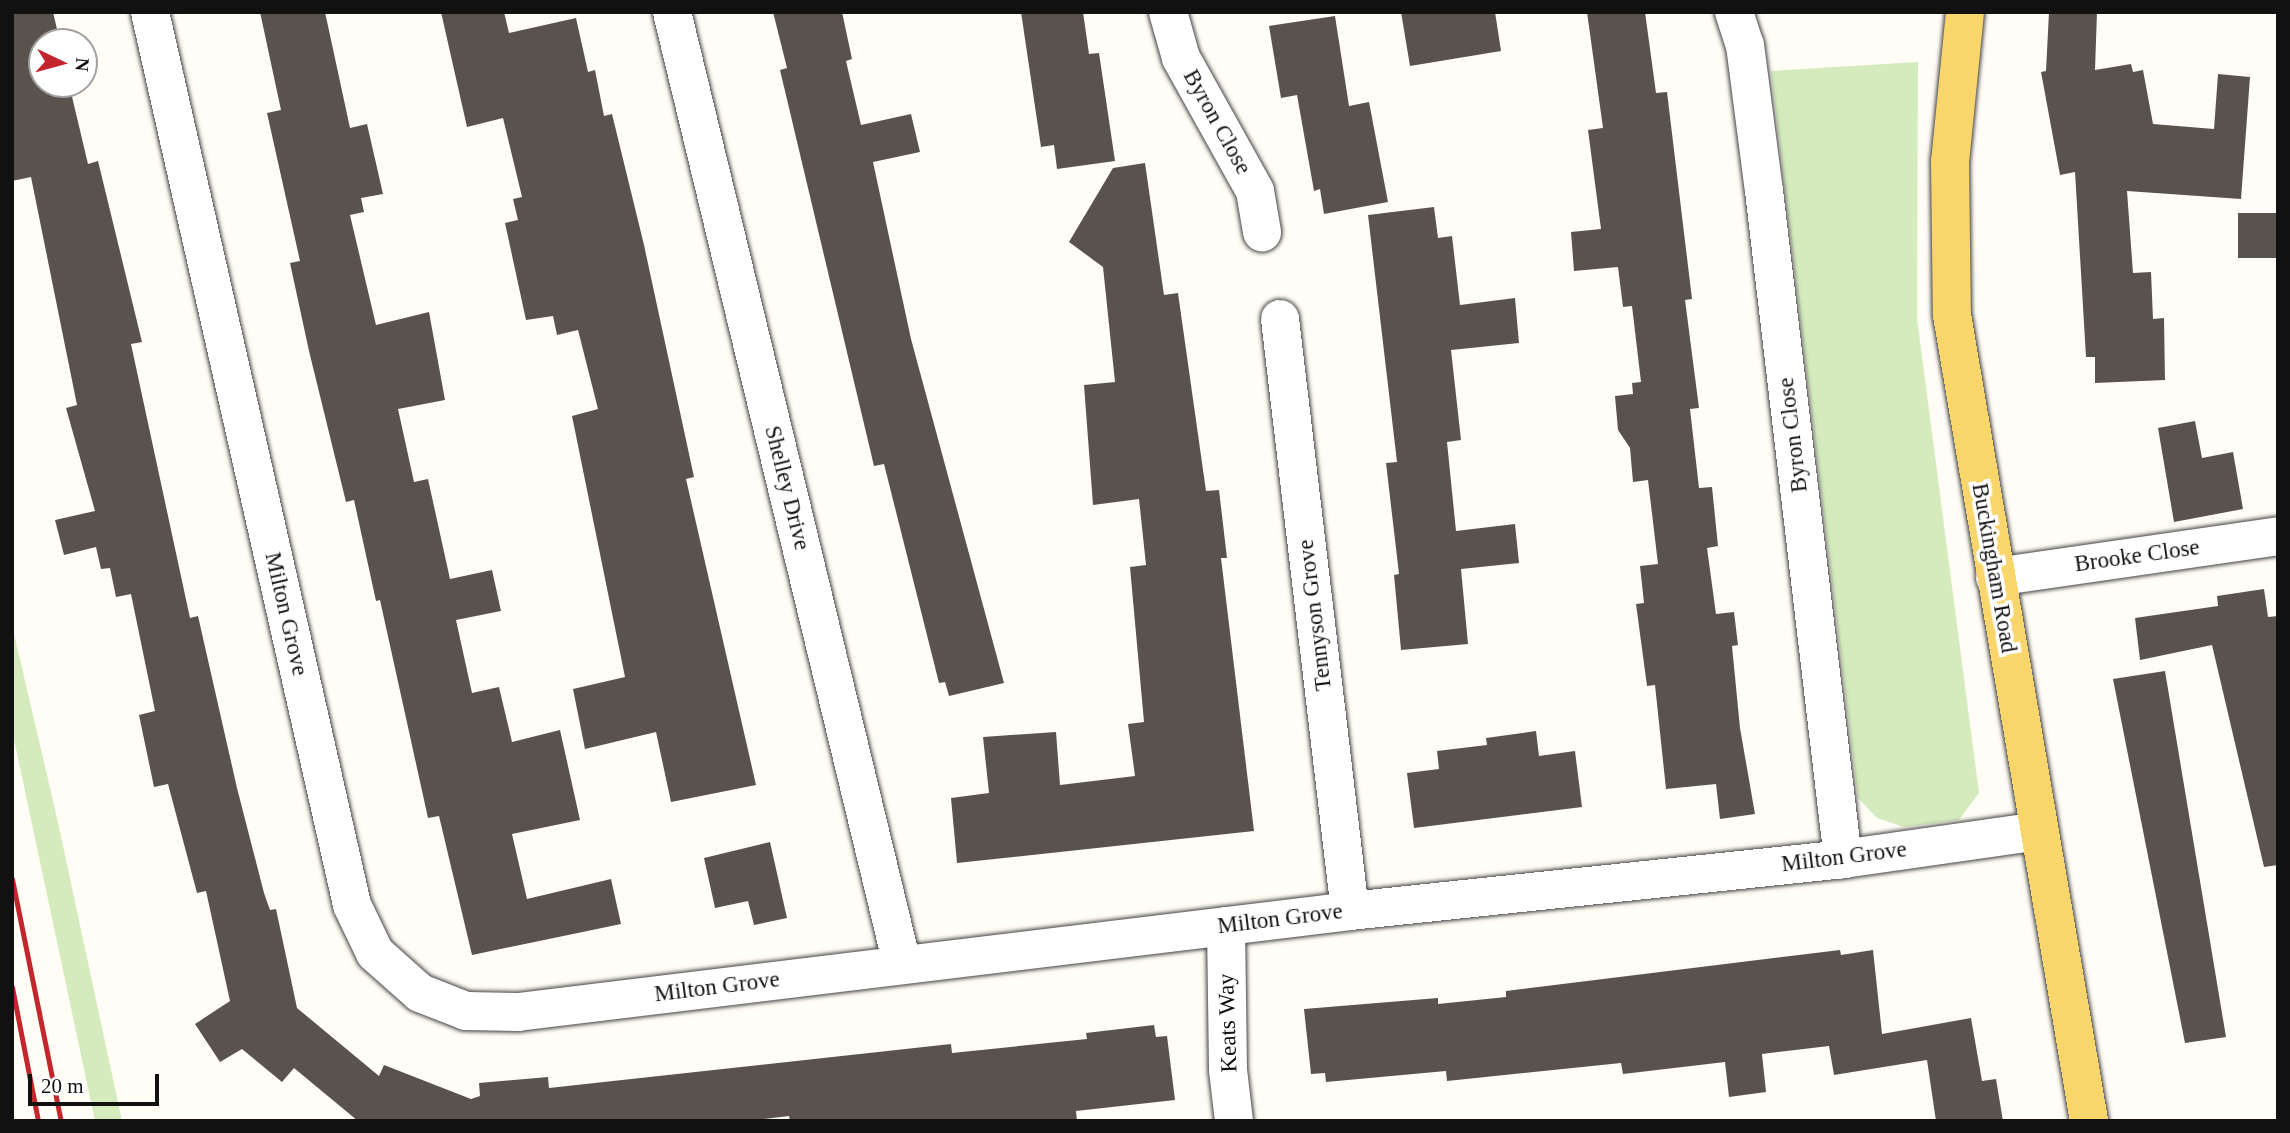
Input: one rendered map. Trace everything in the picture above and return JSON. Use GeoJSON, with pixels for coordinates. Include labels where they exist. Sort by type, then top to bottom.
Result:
{"type":"FeatureCollection","features":[{"type":"Feature","properties":{"kind":"main road","name":"Buckingham Road"},"geometry":{"type":"LineString","coordinates":[[1965,12],[1950,161],[1952,315],[2089,1121]]}},
{"type":"Feature","properties":{"kind":"street","name":"Milton Grove"},"geometry":{"type":"LineString","coordinates":[[150,12],[352,905],[375,953],[421,993],[466,1011],[518,1012],[1350,911],[1843,859],[2039,831]]}},
{"type":"Feature","properties":{"kind":"street","name":"Shelley Drive"},"geometry":{"type":"LineString","coordinates":[[672,12],[902,964]]}},
{"type":"Feature","properties":{"kind":"street","name":"Byron Close"},"geometry":{"type":"LineString","coordinates":[[1168,12],[1181,58],[1255,191],[1262,232]]}},
{"type":"Feature","properties":{"kind":"street","name":"Byron Close"},"geometry":{"type":"LineString","coordinates":[[1734,12],[1745,45],[1765,191],[1843,859]]}},
{"type":"Feature","properties":{"kind":"street","name":"Tennyson Grove"},"geometry":{"type":"LineString","coordinates":[[1280,319],[1350,911]]}},
{"type":"Feature","properties":{"kind":"street","name":"Brooke Close"},"geometry":{"type":"LineString","coordinates":[[1995,577],[2278,536]]}},
{"type":"Feature","properties":{"kind":"street","name":"Keats Way"},"geometry":{"type":"LineString","coordinates":[[1226,926],[1228,1070],[1234,1121]]}},
{"type":"Feature","properties":{"kind":"green space"},"geometry":{"type":"Polygon","coordinates":[[[1918,62],[1917,318],[1979,793],[1959,820],[1904,827],[1877,818],[1858,798],[1771,71],[1918,62]]]}},
{"type":"Feature","properties":{"kind":"green space"},"geometry":{"type":"Polygon","coordinates":[[[12,625],[57,818],[122,1121],[95,1121],[12,730],[12,625]]]}},
{"type":"Feature","properties":{"kind":"building"},"geometry":{"type":"Polygon","coordinates":[[[12,12],[53,12],[57,28],[28,28],[28,98],[72,98],[88,164],[98,161],[142,342],[131,344],[190,618],[198,616],[237,788],[264,893],[270,910],[276,909],[297,1008],[379,1076],[384,1065],[471,1099],[480,1096],[479,1083],[548,1077],[549,1088],[951,1044],[952,1053],[1087,1039],[1086,1033],[1154,1025],[1156,1037],[1167,1036],[1175,1100],[1076,1111],[1077,1121],[790,1121],[789,1116],[748,1121],[358,1121],[294,1068],[282,1082],[242,1049],[220,1062],[195,1024],[230,1001],[206,891],[197,893],[168,784],[154,787],[139,715],[155,711],[131,594],[116,597],[110,568],[101,569],[96,547],[64,555],[55,520],[95,511],[66,408],[77,405],[31,177],[12,181],[12,12]]]}},
{"type":"Feature","properties":{"kind":"building"},"geometry":{"type":"Polygon","coordinates":[[[260,12],[325,12],[350,128],[367,124],[383,194],[361,198],[364,212],[350,215],[376,325],[429,312],[445,400],[398,409],[414,482],[428,479],[450,579],[492,570],[501,611],[456,620],[472,693],[499,687],[512,742],[560,730],[580,820],[512,834],[527,899],[611,879],[621,924],[472,955],[439,816],[428,818],[380,600],[376,601],[354,500],[346,502],[309,351],[290,263],[300,261],[267,113],[281,110],[260,12]]]}},
{"type":"Feature","properties":{"kind":"building"},"geometry":{"type":"Polygon","coordinates":[[[441,12],[504,12],[509,33],[576,18],[588,72],[595,70],[604,116],[612,114],[644,245],[694,477],[686,479],[756,785],[671,802],[656,732],[585,749],[573,689],[625,677],[572,416],[598,409],[578,330],[557,335],[553,316],[526,320],[505,223],[518,220],[513,199],[522,197],[503,118],[467,127],[441,12]]]}},
{"type":"Feature","properties":{"kind":"building"},"geometry":{"type":"Polygon","coordinates":[[[773,12],[842,12],[852,59],[846,61],[861,125],[911,114],[920,152],[873,162],[911,339],[1004,683],[949,696],[945,682],[939,683],[884,464],[874,466],[780,70],[787,68],[773,12]]]}},
{"type":"Feature","properties":{"kind":"building"},"geometry":{"type":"Polygon","coordinates":[[[1021,12],[1083,12],[1089,54],[1099,53],[1115,161],[1057,169],[1054,145],[1041,147],[1021,12]]]}},
{"type":"Feature","properties":{"kind":"building"},"geometry":{"type":"Polygon","coordinates":[[[1401,12],[1495,12],[1501,51],[1410,66],[1401,12]]]}},
{"type":"Feature","properties":{"kind":"building"},"geometry":{"type":"Polygon","coordinates":[[[1587,12],[1645,12],[1656,93],[1667,92],[1692,299],[1685,300],[1699,408],[1690,409],[1699,488],[1712,487],[1718,546],[1707,548],[1716,614],[1734,612],[1738,645],[1732,646],[1740,728],[1755,814],[1720,819],[1716,784],[1666,789],[1655,685],[1647,686],[1636,604],[1644,603],[1640,566],[1658,564],[1648,480],[1633,482],[1630,448],[1618,430],[1615,396],[1633,394],[1632,383],[1641,382],[1632,306],[1623,307],[1618,267],[1574,271],[1571,232],[1601,229],[1588,130],[1603,128],[1587,12]]]}},
{"type":"Feature","properties":{"kind":"building"},"geometry":{"type":"Polygon","coordinates":[[[2049,12],[2097,12],[2095,70],[2131,64],[2133,72],[2143,70],[2153,124],[2214,129],[2218,74],[2250,77],[2241,199],[2127,191],[2133,273],[2151,272],[2153,319],[2164,318],[2165,380],[2095,383],[2095,357],[2086,357],[2075,172],[2060,175],[2041,72],[2046,71],[2049,12]]]}},
{"type":"Feature","properties":{"kind":"building"},"geometry":{"type":"Polygon","coordinates":[[[1335,16],[1349,106],[1369,102],[1388,202],[1324,214],[1320,189],[1314,191],[1297,95],[1281,98],[1269,26],[1335,16]]]}},
{"type":"Feature","properties":{"kind":"building"},"geometry":{"type":"Polygon","coordinates":[[[1145,163],[1164,295],[1178,293],[1206,491],[1219,490],[1227,558],[1221,558],[1254,831],[957,863],[951,798],[989,793],[983,737],[1056,732],[1060,785],[1135,776],[1128,724],[1144,722],[1130,567],[1146,565],[1139,499],[1093,505],[1084,385],[1115,382],[1103,267],[1069,242],[1113,168],[1145,163]]]}},
{"type":"Feature","properties":{"kind":"building"},"geometry":{"type":"Polygon","coordinates":[[[1434,207],[1438,238],[1452,236],[1460,305],[1515,298],[1519,343],[1451,350],[1461,440],[1447,442],[1456,531],[1515,524],[1519,563],[1461,569],[1468,644],[1401,650],[1394,575],[1399,574],[1386,463],[1397,462],[1368,215],[1434,207]]]}},
{"type":"Feature","properties":{"kind":"building"},"geometry":{"type":"Polygon","coordinates":[[[2238,213],[2278,213],[2278,258],[2238,258],[2238,213]]]}},
{"type":"Feature","properties":{"kind":"building"},"geometry":{"type":"Polygon","coordinates":[[[2195,421],[2202,458],[2233,452],[2243,509],[2174,522],[2158,428],[2195,421]]]}},
{"type":"Feature","properties":{"kind":"building"},"geometry":{"type":"Polygon","coordinates":[[[2264,589],[2268,617],[2278,616],[2278,865],[2264,867],[2212,645],[2140,660],[2135,618],[2218,606],[2217,596],[2264,589]]]}},
{"type":"Feature","properties":{"kind":"building"},"geometry":{"type":"Polygon","coordinates":[[[2165,671],[2226,1037],[2185,1043],[2113,679],[2165,671]]]}},
{"type":"Feature","properties":{"kind":"building"},"geometry":{"type":"Polygon","coordinates":[[[1536,731],[1539,756],[1575,751],[1582,807],[1414,828],[1407,773],[1439,769],[1437,751],[1487,745],[1486,738],[1536,731]]]}},
{"type":"Feature","properties":{"kind":"building"},"geometry":{"type":"Polygon","coordinates":[[[770,842],[787,918],[754,925],[748,901],[715,908],[704,858],[770,842]]]}},
{"type":"Feature","properties":{"kind":"building"},"geometry":{"type":"Polygon","coordinates":[[[1840,950],[1841,955],[1873,950],[1882,1034],[1971,1018],[1982,1081],[1996,1079],[2003,1121],[1936,1121],[1927,1060],[1834,1075],[1829,1046],[1762,1054],[1766,1092],[1729,1097],[1725,1062],[1623,1074],[1621,1063],[1447,1081],[1446,1071],[1326,1082],[1325,1073],[1311,1074],[1304,1009],[1438,998],[1438,1004],[1506,997],[1506,991],[1840,950]]]}},
{"type":"Feature","properties":{"kind":"railway"},"geometry":{"type":"LineString","coordinates":[[12,879],[61,1121]]}},
{"type":"Feature","properties":{"kind":"railway"},"geometry":{"type":"LineString","coordinates":[[12,987],[38,1121]]}}]}
